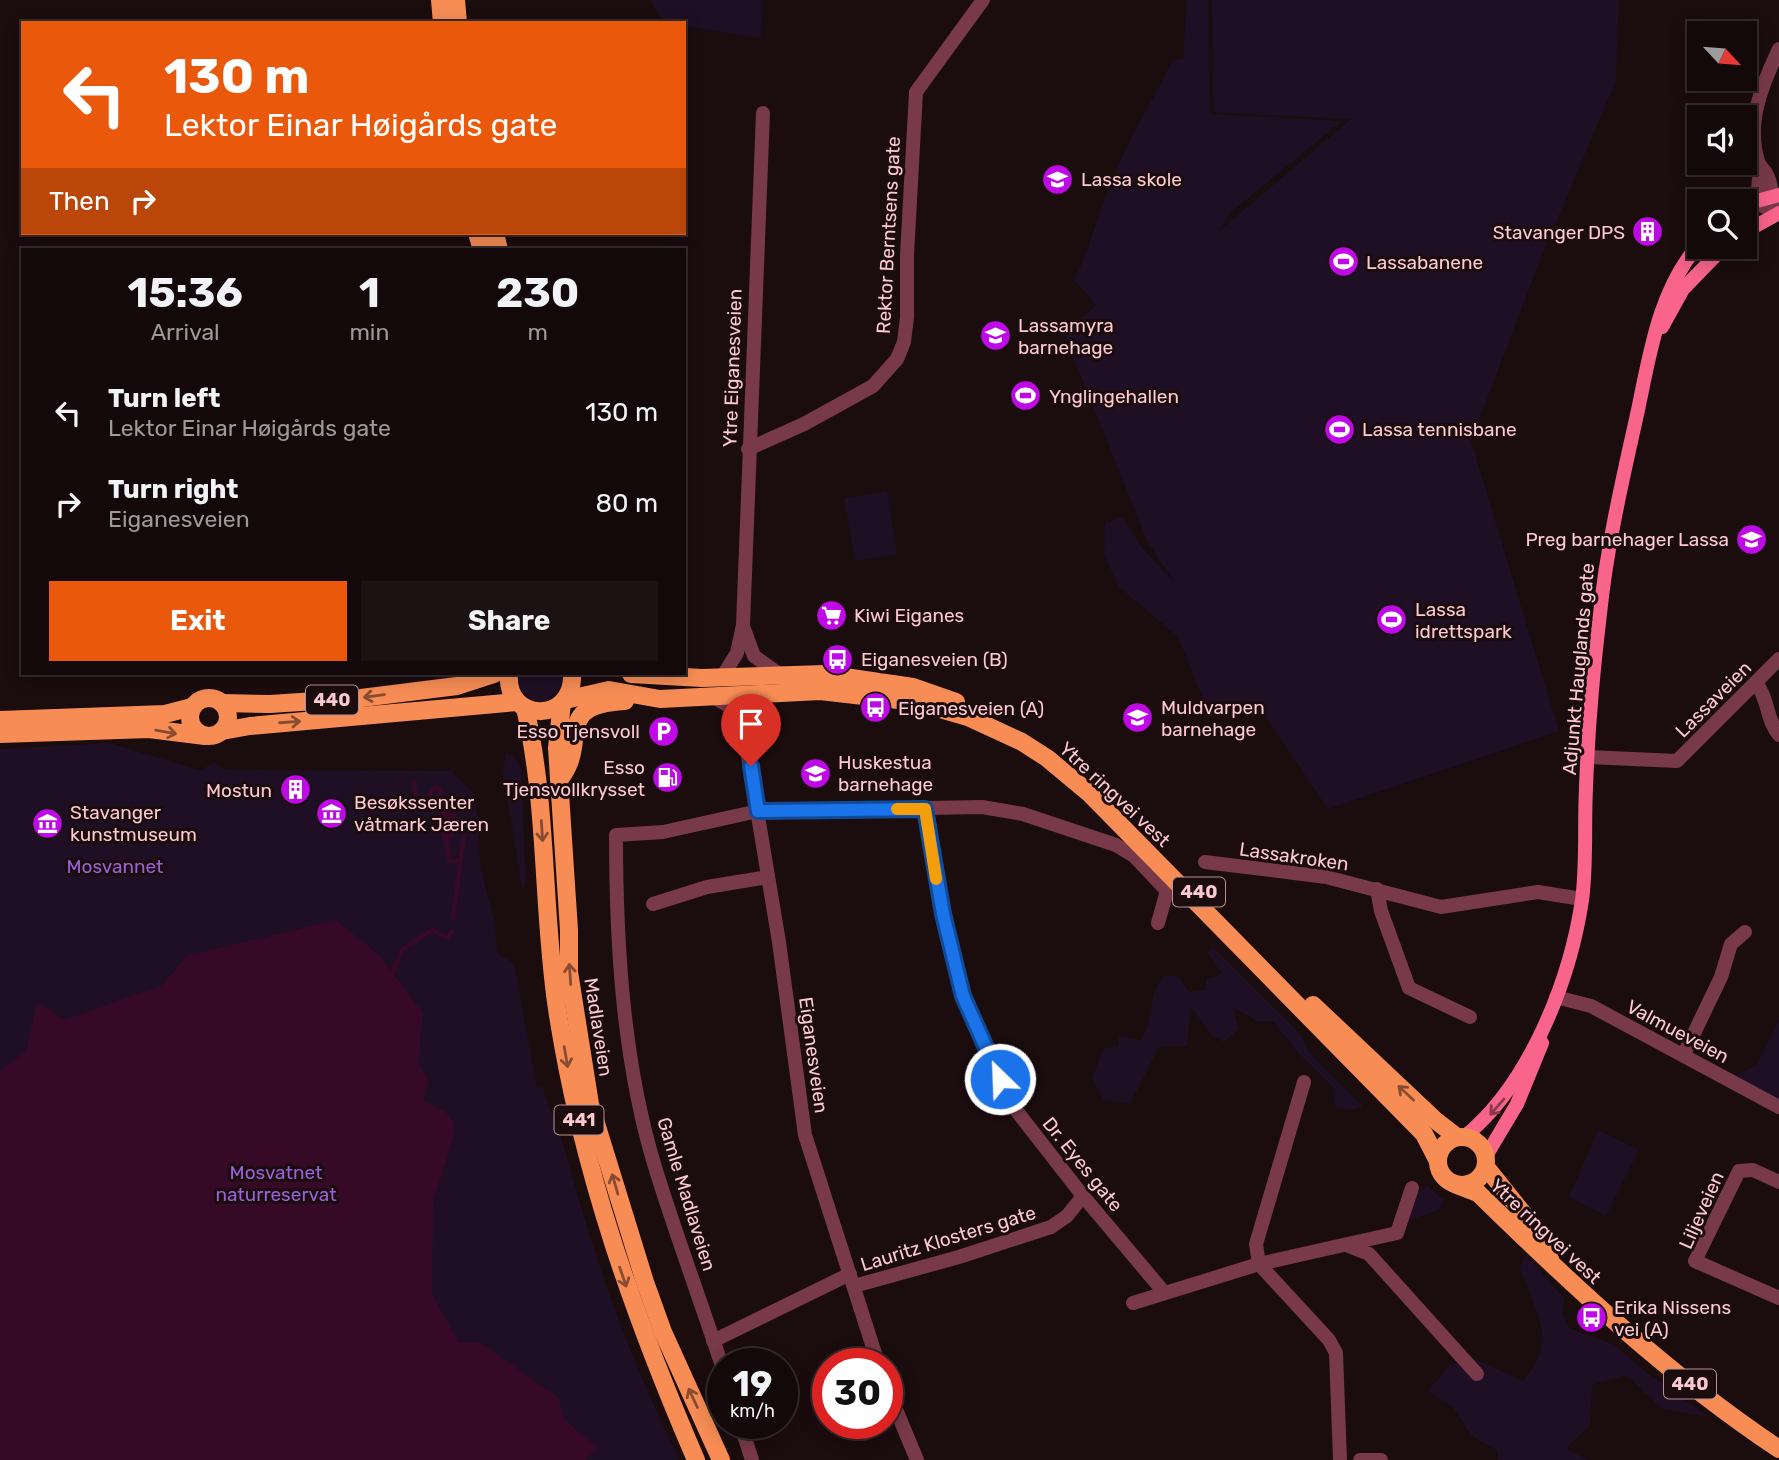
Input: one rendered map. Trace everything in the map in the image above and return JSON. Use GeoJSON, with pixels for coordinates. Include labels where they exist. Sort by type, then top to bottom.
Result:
{"type":"FeatureCollection","features":[{"type":"Feature","properties":{"kind":"main road"},"geometry":{"type":"LineString","coordinates":[[440,0],[442,21]]}},
{"type":"Feature","properties":{"kind":"main road"},"geometry":{"type":"LineString","coordinates":[[456,0],[458,21]]}},
{"type":"Feature","properties":{"kind":"main road"},"geometry":{"type":"LineString","coordinates":[[1757,203],[1776,196]]}},
{"type":"Feature","properties":{"kind":"main road"},"geometry":{"type":"LineString","coordinates":[[1757,225],[1776,214]]}},
{"type":"Feature","properties":{"kind":"main road","name":"Adjunkt Hauglands gate"},"geometry":{"type":"LineString","coordinates":[[1486,1161],[1531,1076],[1582,899],[1588,757],[1600,614],[1610,536],[1660,313],[1672,285],[1689,259]]}},
{"type":"Feature","properties":{"kind":"main road","name":"Adjunkt Hauglands gate"},"geometry":{"type":"LineString","coordinates":[[1656,338],[1683,289],[1712,259]]}},
{"type":"Feature","properties":{"kind":"main road"},"geometry":{"type":"LineString","coordinates":[[441,685],[465,675]]}},
{"type":"Feature","properties":{"kind":"main road","name":"440"},"geometry":{"type":"LineString","coordinates":[[0,720],[165,714],[192,707],[206,698],[222,703],[270,704],[361,698],[471,683],[491,675]]}},
{"type":"Feature","properties":{"kind":"main road","name":"441"},"geometry":{"type":"LineString","coordinates":[[509,675],[511,693],[521,705]]}},
{"type":"Feature","properties":{"kind":"main road","name":"441"},"geometry":{"type":"LineString","coordinates":[[563,701],[572,684],[572,675]]}},
{"type":"Feature","properties":{"kind":"main road","name":"Ytre ringvei vest"},"geometry":{"type":"LineString","coordinates":[[661,675],[852,676],[913,687],[988,716],[1040,744],[1091,782],[1267,962],[1435,1120],[1461,1137]]}},
{"type":"Feature","properties":{"kind":"main road","name":"Ytre ringvei vest"},"geometry":{"type":"LineString","coordinates":[[521,705],[544,711],[563,701],[609,690],[660,699],[820,691],[916,702],[988,724],[1047,758],[1089,793],[1424,1134],[1438,1161]]}},
{"type":"Feature","properties":{"kind":"main road","name":"441"},"geometry":{"type":"LineString","coordinates":[[559,780],[570,765],[573,731],[585,712],[606,702],[660,699]]}},
{"type":"Feature","properties":{"kind":"main road","name":"Madlaveien"},"geometry":{"type":"LineString","coordinates":[[563,701],[557,748],[569,930],[569,972],[590,1104],[663,1332],[721,1460]]}},
{"type":"Feature","properties":{"kind":"main road"},"geometry":{"type":"LineString","coordinates":[[192,707],[191,725],[213,733],[228,720],[222,703]]}},
{"type":"Feature","properties":{"kind":"main road","name":"440"},"geometry":{"type":"LineString","coordinates":[[0,734],[149,729],[213,733],[261,724],[521,705]]}},
{"type":"Feature","properties":{"kind":"main road","name":"Madlaveien"},"geometry":{"type":"LineString","coordinates":[[521,705],[537,763],[547,926],[557,1009],[573,1096],[606,1225],[628,1292],[696,1460]]}},
{"type":"Feature","properties":{"kind":"main road","name":"Adjunkt Hauglands gate"},"geometry":{"type":"LineString","coordinates":[[1461,1137],[1505,1097],[1554,1000]]}},
{"type":"Feature","properties":{"kind":"main road"},"geometry":{"type":"LineString","coordinates":[[1438,1161],[1442,1148],[1461,1137]]}},
{"type":"Feature","properties":{"kind":"main road","name":"440"},"geometry":{"type":"LineString","coordinates":[[1461,1137],[1477,1142],[1486,1161]]}},
{"type":"Feature","properties":{"kind":"main road","name":"440"},"geometry":{"type":"LineString","coordinates":[[1438,1161],[1443,1176],[1457,1185]]}},
{"type":"Feature","properties":{"kind":"main road"},"geometry":{"type":"LineString","coordinates":[[1457,1185],[1476,1181],[1486,1161]]}},
{"type":"Feature","properties":{"kind":"main road","name":"Ytre ringvei vest"},"geometry":{"type":"LineString","coordinates":[[1486,1161],[1514,1206],[1605,1313]]}},
{"type":"Feature","properties":{"kind":"main road","name":"Ytre ringvei vest"},"geometry":{"type":"LineString","coordinates":[[1457,1185],[1478,1193],[1586,1298],[1685,1380],[1779,1450]]}},
{"type":"Feature","properties":{"kind":"street","name":"Rektor Berntsens gate"},"geometry":{"type":"LineString","coordinates":[[748,449],[804,424],[873,386],[897,359],[904,342],[907,317],[908,230],[916,92],[983,0]]}},
{"type":"Feature","properties":{"kind":"street"},"geometry":{"type":"LineString","coordinates":[[1755,189],[1760,167],[1754,117],[1766,77],[1779,49]]}},
{"type":"Feature","properties":{"kind":"street","name":"Ytre Eiganesveien"},"geometry":{"type":"LineString","coordinates":[[722,677],[737,653],[743,625],[763,113]]}},
{"type":"Feature","properties":{"kind":"street"},"geometry":{"type":"LineString","coordinates":[[1757,207],[1776,214],[1776,196],[1766,173],[1760,167]]}},
{"type":"Feature","properties":{"kind":"street","name":"Ytre Eiganesveien"},"geometry":{"type":"LineString","coordinates":[[743,625],[754,656],[779,674]]}},
{"type":"Feature","properties":{"kind":"street","name":"Lassaveien"},"geometry":{"type":"LineString","coordinates":[[1588,757],[1677,761],[1779,659]]}},
{"type":"Feature","properties":{"kind":"street"},"geometry":{"type":"LineString","coordinates":[[1756,683],[1767,699],[1772,725],[1779,735]]}},
{"type":"Feature","properties":{"kind":"street","name":"Eiganesveien"},"geometry":{"type":"LineString","coordinates":[[748,744],[748,720],[771,693]]}},
{"type":"Feature","properties":{"kind":"street","name":"Eiganesveien"},"geometry":{"type":"LineString","coordinates":[[715,698],[732,708],[742,720],[748,744],[805,1135],[825,1207],[873,1348]]}},
{"type":"Feature","properties":{"kind":"street"},"geometry":{"type":"LineString","coordinates":[[758,811],[982,807],[1023,814],[1116,845],[1134,856],[1167,891],[1158,923]]}},
{"type":"Feature","properties":{"kind":"street","name":"Dr. Eyes gate"},"geometry":{"type":"LineString","coordinates":[[925,809],[943,914],[963,996],[1012,1105],[1083,1196],[1163,1291]]}},
{"type":"Feature","properties":{"kind":"street","name":"Gamle Madlaveien"},"geometry":{"type":"LineString","coordinates":[[716,1348],[655,1167],[639,1102],[626,1016],[616,835],[663,832],[758,811]]}},
{"type":"Feature","properties":{"kind":"street","name":"Lassakroken"},"geometry":{"type":"LineString","coordinates":[[1205,862],[1326,877],[1441,907],[1538,892],[1582,899]]}},
{"type":"Feature","properties":{"kind":"street"},"geometry":{"type":"LineString","coordinates":[[653,904],[707,887],[768,877]]}},
{"type":"Feature","properties":{"kind":"street"},"geometry":{"type":"LineString","coordinates":[[1377,889],[1381,911],[1409,988],[1470,1017]]}},
{"type":"Feature","properties":{"kind":"street"},"geometry":{"type":"LineString","coordinates":[[1684,1054],[1721,977],[1731,944],[1745,932]]}},
{"type":"Feature","properties":{"kind":"street","name":"Valmueveien"},"geometry":{"type":"LineString","coordinates":[[1554,1000],[1591,1006],[1779,1107]]}},
{"type":"Feature","properties":{"kind":"street"},"geometry":{"type":"LineString","coordinates":[[1304,1082],[1256,1244],[1259,1264],[1329,1340],[1336,1353],[1340,1460]]}},
{"type":"Feature","properties":{"kind":"street","name":"Liljeveien"},"geometry":{"type":"LineString","coordinates":[[1779,1182],[1753,1170],[1740,1171],[1695,1261],[1779,1298]]}},
{"type":"Feature","properties":{"kind":"street"},"geometry":{"type":"LineString","coordinates":[[1133,1303],[1163,1291],[1259,1264],[1397,1233],[1412,1188]]}},
{"type":"Feature","properties":{"kind":"street","name":"Lauritz Klosters gate"},"geometry":{"type":"LineString","coordinates":[[713,1341],[852,1280],[958,1257],[1051,1227],[1067,1216],[1083,1196]]}},
{"type":"Feature","properties":{"kind":"street"},"geometry":{"type":"LineString","coordinates":[[1346,1245],[1369,1254],[1477,1374]]}},
{"type":"Feature","properties":{"kind":"street"},"geometry":{"type":"LineString","coordinates":[[903,1426],[917,1460]]}},
{"type":"Feature","properties":{"kind":"street"},"geometry":{"type":"LineString","coordinates":[[745,1439],[752,1460]]}},
{"type":"Feature","properties":{"kind":"street"},"geometry":{"type":"LineString","coordinates":[[1360,1460],[1381,1460]]}},
{"type":"Feature","properties":{"kind":"green space"},"geometry":{"type":"Polygon","coordinates":[[[651,0],[762,0],[761,38],[686,26],[686,21],[667,21],[657,12],[651,0]]]}},
{"type":"Feature","properties":{"kind":"green space","name":"Lassabanene"},"geometry":{"type":"Polygon","coordinates":[[[1187,0],[1208,0],[1210,114],[1342,121],[1229,214],[1219,231],[1351,119],[1213,112],[1212,0],[1619,0],[1616,81],[1540,260],[1471,441],[1559,731],[1328,809],[1255,701],[1249,718],[1205,704],[1178,637],[1118,586],[1104,554],[1105,524],[1122,517],[1143,549],[1175,583],[1148,543],[1064,334],[1096,305],[1074,280],[1124,152],[1173,60],[1183,59],[1187,0]]]}},
{"type":"Feature","properties":{"kind":"green space"},"geometry":{"type":"Polygon","coordinates":[[[887,491],[897,554],[855,561],[844,498],[887,491]]]}},
{"type":"Feature","properties":{"kind":"green space"},"geometry":{"type":"Polygon","coordinates":[[[519,675],[562,675],[561,688],[544,702],[528,698],[519,675]]]}},
{"type":"Feature","properties":{"kind":"green space","name":"Mosvatnet naturreservat"},"geometry":{"type":"Polygon","coordinates":[[[110,743],[199,770],[215,763],[227,770],[451,771],[475,795],[481,869],[494,920],[498,954],[514,963],[537,1089],[543,1086],[601,1270],[644,1384],[680,1460],[0,1460],[0,749],[110,743]]]}},
{"type":"Feature","properties":{"kind":"green space"},"geometry":{"type":"Polygon","coordinates":[[[506,753],[514,756],[521,768],[526,887],[522,888],[503,771],[506,753]]]}},
{"type":"Feature","properties":{"kind":"green space"},"geometry":{"type":"Polygon","coordinates":[[[1213,947],[1301,1035],[1309,1052],[1363,1107],[1351,1110],[1335,1107],[1334,1088],[1300,1055],[1273,1021],[1257,1021],[1233,1007],[1239,1029],[1224,1042],[1213,1037],[1191,1007],[1187,1046],[1159,1047],[1130,1104],[1104,1100],[1092,1078],[1104,1048],[1118,1047],[1119,1036],[1140,1040],[1148,1024],[1155,990],[1165,975],[1179,977],[1189,992],[1205,990],[1207,979],[1222,974],[1207,952],[1213,947]]]}},
{"type":"Feature","properties":{"kind":"green space"},"geometry":{"type":"Polygon","coordinates":[[[1779,1021],[1779,1102],[1731,1077],[1756,1066],[1779,1021]]]}},
{"type":"Feature","properties":{"kind":"green space"},"geometry":{"type":"Polygon","coordinates":[[[1598,1130],[1639,1150],[1606,1216],[1569,1197],[1598,1130]]]}},
{"type":"Feature","properties":{"kind":"green space"},"geometry":{"type":"Polygon","coordinates":[[[1427,1186],[1444,1200],[1439,1210],[1407,1221],[1414,1196],[1427,1186]]]}},
{"type":"Feature","properties":{"kind":"green space"},"geometry":{"type":"Polygon","coordinates":[[[1526,1255],[1565,1299],[1562,1315],[1570,1328],[1615,1345],[1646,1372],[1708,1417],[1662,1409],[1626,1375],[1592,1385],[1590,1426],[1566,1448],[1588,1460],[1498,1460],[1498,1451],[1472,1436],[1453,1408],[1428,1391],[1450,1365],[1473,1358],[1523,1381],[1534,1366],[1542,1338],[1537,1311],[1520,1267],[1526,1255]]]}},
{"type":"Feature","properties":{"kind":"shaded area"},"geometry":{"type":"Polygon","coordinates":[[[447,806],[455,811],[457,829],[450,842],[442,839],[439,812],[447,806]]]}},
{"type":"Feature","properties":{"kind":"shaded area","name":"Mosvatnet naturreservat"},"geometry":{"type":"Polygon","coordinates":[[[336,920],[379,955],[423,1013],[418,1062],[428,1080],[423,1100],[446,1112],[453,1122],[454,1134],[433,1202],[432,1294],[459,1343],[479,1342],[559,1398],[564,1419],[598,1448],[585,1460],[0,1460],[0,1071],[26,1051],[37,1003],[64,1020],[161,986],[187,956],[336,920]]]}},
{"type":"Feature","properties":{"kind":"waterway"},"geometry":{"type":"LineString","coordinates":[[414,782],[416,800],[426,799],[435,787],[440,791],[445,812]]}},
{"type":"Feature","properties":{"kind":"waterway"},"geometry":{"type":"LineString","coordinates":[[453,918],[464,835]]}},
{"type":"Feature","properties":{"kind":"waterway"},"geometry":{"type":"LineString","coordinates":[[446,839],[449,861],[460,861]]}},
{"type":"Feature","properties":{"kind":"waterway"},"geometry":{"type":"LineString","coordinates":[[393,972],[402,950],[432,930],[448,938],[452,931]]}},
{"type":"Feature","properties":{"kind":"slow traffic"},"geometry":{"type":"LineString","coordinates":[[897,809],[925,809],[936,879]]}},
{"type":"Feature","properties":{"kind":"place","name":"Lassa skole"},"geometry":{"type":"Point","coordinates":[1058,179]}},
{"type":"Feature","properties":{"kind":"place","name":"Stavanger DPS"},"geometry":{"type":"Point","coordinates":[1648,232]}},
{"type":"Feature","properties":{"kind":"place","name":"Lassabanene"},"geometry":{"type":"Point","coordinates":[1343,262]}},
{"type":"Feature","properties":{"kind":"place","name":"Lassamyra barnehage"},"geometry":{"type":"Point","coordinates":[995,336]}},
{"type":"Feature","properties":{"kind":"place","name":"Ynglingehallen"},"geometry":{"type":"Point","coordinates":[1026,396]}},
{"type":"Feature","properties":{"kind":"place","name":"Lassa tennisbane"},"geometry":{"type":"Point","coordinates":[1339,429]}},
{"type":"Feature","properties":{"kind":"place","name":"Preg barnehager Lassa"},"geometry":{"type":"Point","coordinates":[1752,539]}},
{"type":"Feature","properties":{"kind":"place","name":"Kiwi Eiganes"},"geometry":{"type":"Point","coordinates":[831,615]}},
{"type":"Feature","properties":{"kind":"place","name":"Lassa idrettspark"},"geometry":{"type":"Point","coordinates":[1392,620]}},
{"type":"Feature","properties":{"kind":"place","name":"Eiganesveien (B)"},"geometry":{"type":"Point","coordinates":[838,659]}},
{"type":"Feature","properties":{"kind":"place","name":"Eiganesveien (A)"},"geometry":{"type":"Point","coordinates":[875,708]}},
{"type":"Feature","properties":{"kind":"place","name":"Muldvarpen barnehage"},"geometry":{"type":"Point","coordinates":[1138,718]}},
{"type":"Feature","properties":{"kind":"place","name":"Esso Tjensvoll"},"geometry":{"type":"Point","coordinates":[663,731]}},
{"type":"Feature","properties":{"kind":"place","name":"Huskestua barnehage"},"geometry":{"type":"Point","coordinates":[815,773]}},
{"type":"Feature","properties":{"kind":"place","name":"Esso Tjensvollkrysset"},"geometry":{"type":"Point","coordinates":[668,778]}},
{"type":"Feature","properties":{"kind":"place","name":"Mostun"},"geometry":{"type":"Point","coordinates":[295,790]}},
{"type":"Feature","properties":{"kind":"place","name":"Besøkssenter våtmark Jæren"},"geometry":{"type":"Point","coordinates":[331,813]}},
{"type":"Feature","properties":{"kind":"place","name":"Stavanger kunstmuseum"},"geometry":{"type":"Point","coordinates":[47,823]}},
{"type":"Feature","properties":{"kind":"place","name":"Erika Nissens vei (A)"},"geometry":{"type":"Point","coordinates":[1591,1318]}},
{"type":"Feature","properties":{"kind":"route"},"geometry":{"type":"LineString","coordinates":[[751,766],[758,811],[925,809],[948,941],[963,996],[1000,1079]]}},
{"type":"Feature","properties":{"kind":"park label","name":"Mosvannet"},"geometry":{"type":"Point","coordinates":[115,866]}}]}
